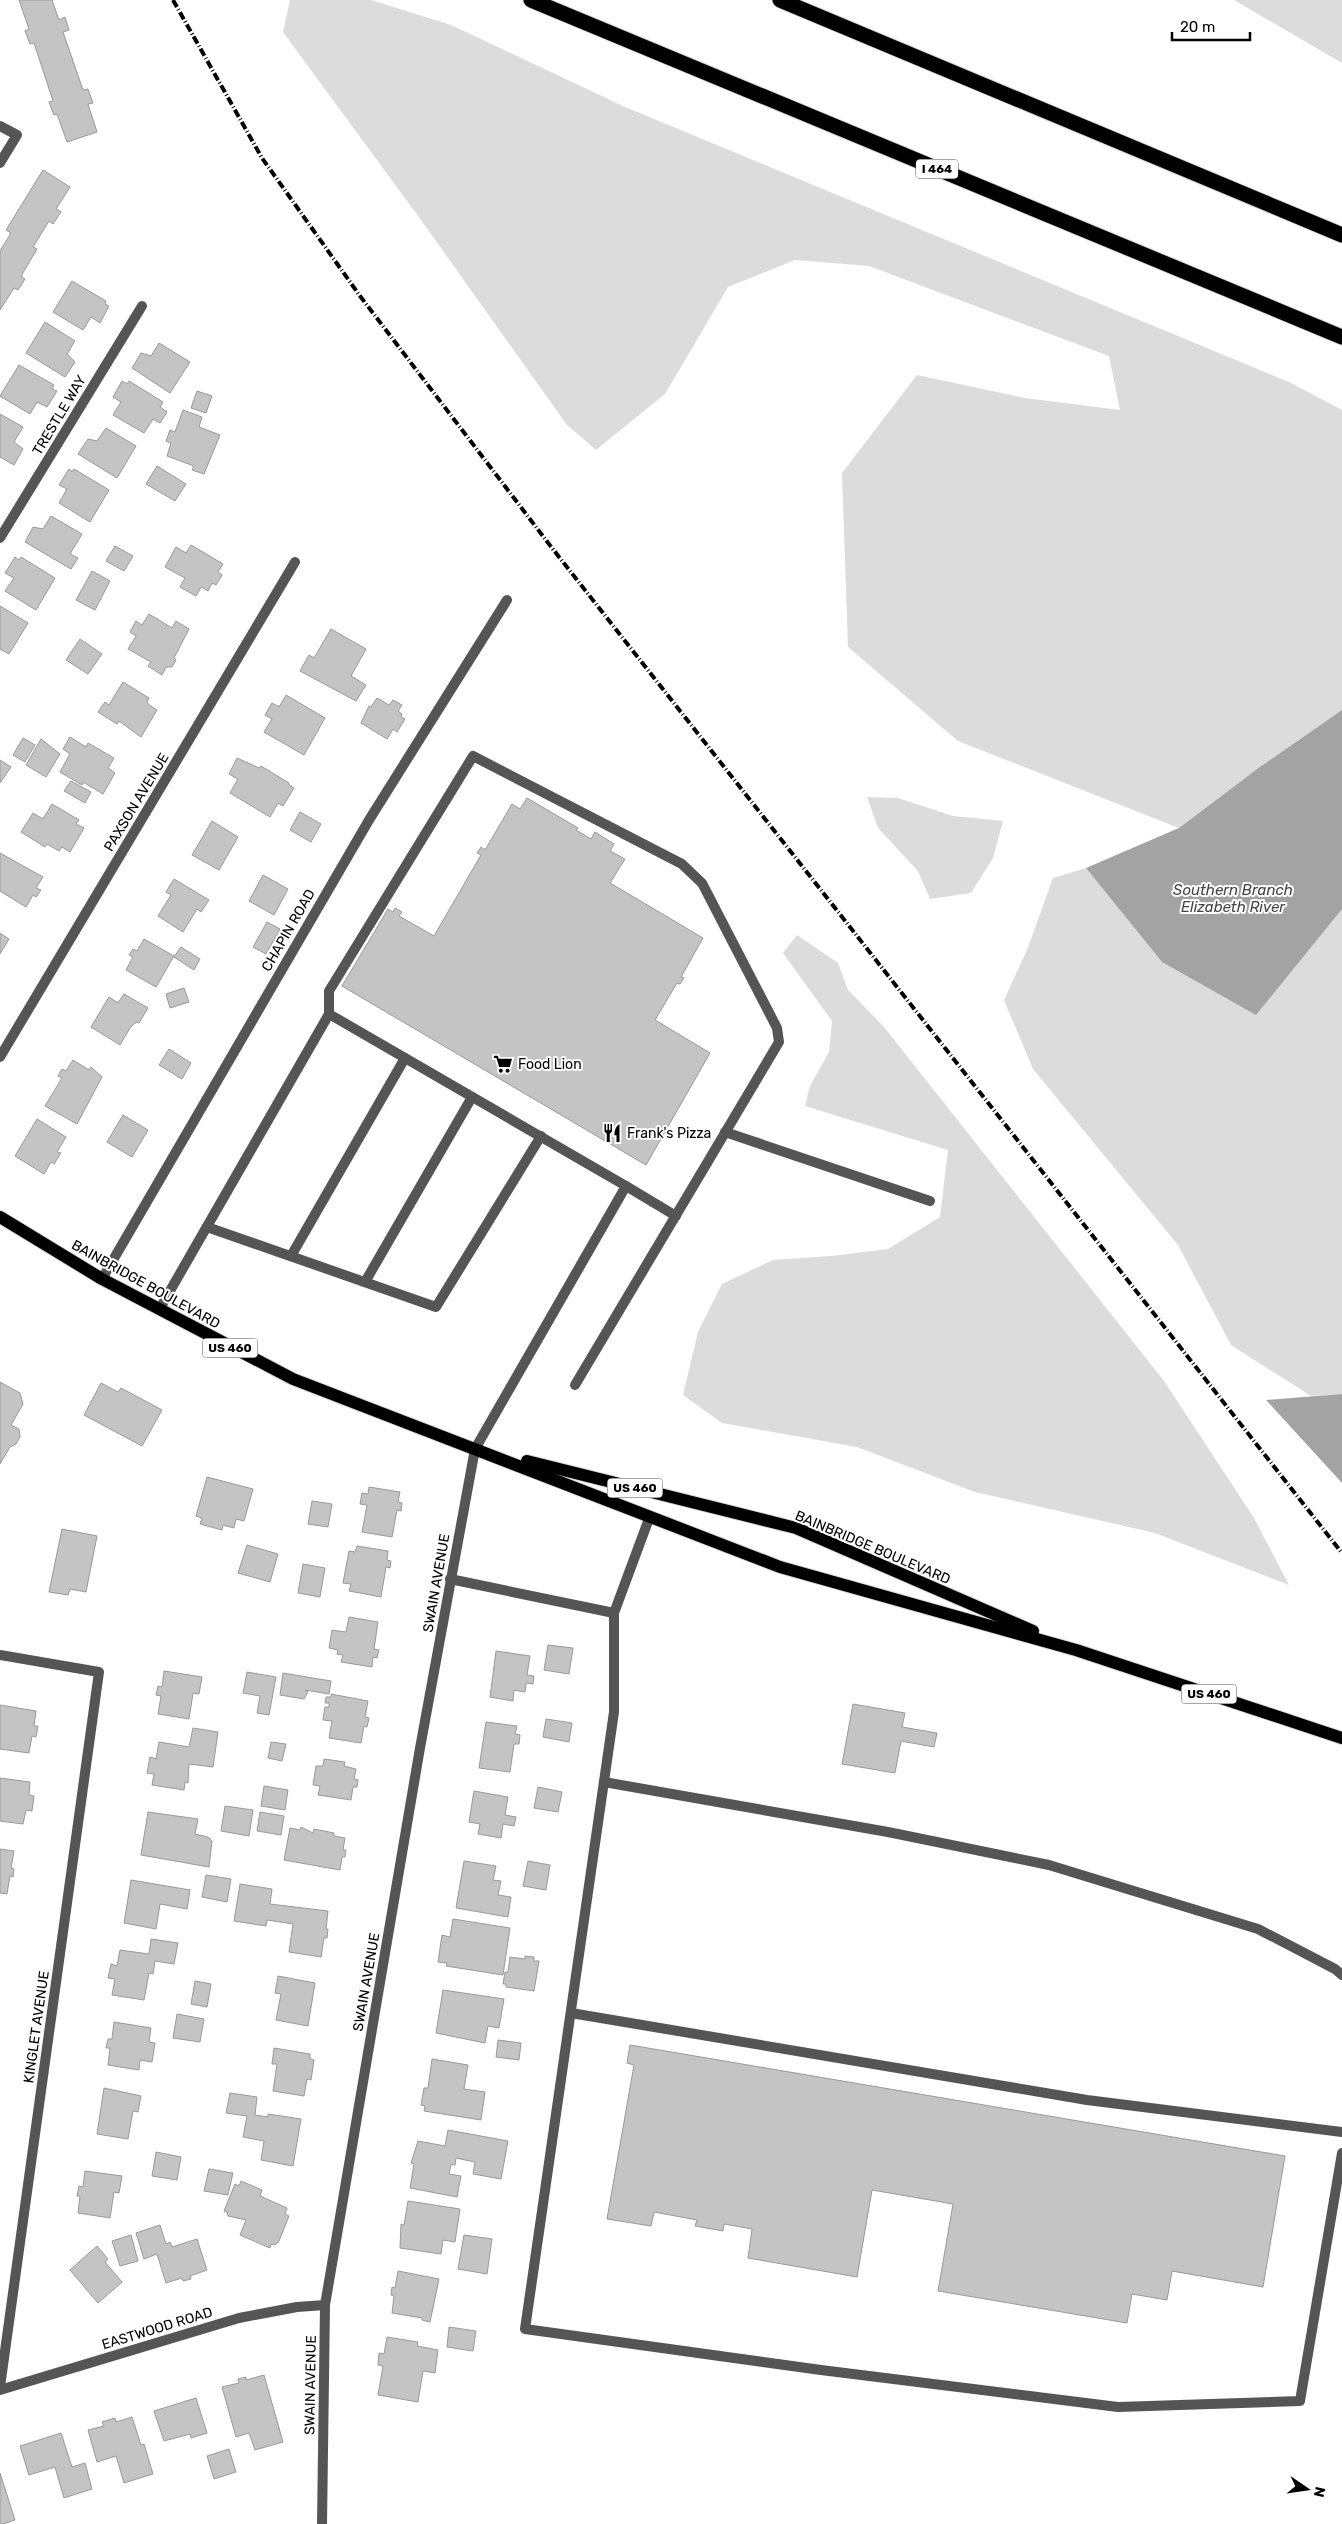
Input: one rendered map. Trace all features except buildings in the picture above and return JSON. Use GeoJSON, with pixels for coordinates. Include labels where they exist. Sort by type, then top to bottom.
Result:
{"type":"FeatureCollection","features":[{"type":"Feature","properties":{"kind":"highway","name":"I 464"},"geometry":{"type":"LineString","coordinates":[[531,0],[1342,337]]}},
{"type":"Feature","properties":{"kind":"highway"},"geometry":{"type":"LineString","coordinates":[[780,0],[1342,235]]}},
{"type":"Feature","properties":{"kind":"main road","name":"BAINBRIDGE BOULEVARD"},"geometry":{"type":"LineString","coordinates":[[0,1217],[102,1279],[293,1379],[780,1567],[1076,1650],[1342,1738]]}},
{"type":"Feature","properties":{"kind":"main road","name":"BAINBRIDGE BOULEVARD"},"geometry":{"type":"LineString","coordinates":[[475,1448],[796,1528],[1076,1650]]}},
{"type":"Feature","properties":{"kind":"street"},"geometry":{"type":"LineString","coordinates":[[0,126],[17,135],[0,163]]}},
{"type":"Feature","properties":{"kind":"street","name":"TRESTLE WAY"},"geometry":{"type":"LineString","coordinates":[[0,538],[142,306]]}},
{"type":"Feature","properties":{"kind":"street","name":"PAXSON AVENUE"},"geometry":{"type":"LineString","coordinates":[[0,1057],[295,562]]}},
{"type":"Feature","properties":{"kind":"street","name":"CHAPIN ROAD"},"geometry":{"type":"LineString","coordinates":[[102,1279],[369,820],[507,600]]}},
{"type":"Feature","properties":{"kind":"street"},"geometry":{"type":"LineString","coordinates":[[159,1310],[330,1014],[329,990],[473,756],[682,864],[702,883],[776,1028],[779,1042],[575,1385]]}},
{"type":"Feature","properties":{"kind":"street"},"geometry":{"type":"LineString","coordinates":[[330,1014],[676,1216]]}},
{"type":"Feature","properties":{"kind":"street"},"geometry":{"type":"LineString","coordinates":[[291,1256],[405,1058]]}},
{"type":"Feature","properties":{"kind":"street"},"geometry":{"type":"LineString","coordinates":[[365,1282],[472,1097]]}},
{"type":"Feature","properties":{"kind":"street"},"geometry":{"type":"LineString","coordinates":[[725,1132],[930,1201]]}},
{"type":"Feature","properties":{"kind":"street"},"geometry":{"type":"LineString","coordinates":[[207,1227],[436,1307],[541,1136]]}},
{"type":"Feature","properties":{"kind":"street","name":"SWAIN AVENUE"},"geometry":{"type":"LineString","coordinates":[[322,2524],[325,2305],[450,1578],[475,1448],[626,1186]]}},
{"type":"Feature","properties":{"kind":"street"},"geometry":{"type":"LineString","coordinates":[[650,1516],[614,1613],[614,1712],[525,2329],[821,2370],[1118,2407],[1300,2401],[1342,2153]]}},
{"type":"Feature","properties":{"kind":"street"},"geometry":{"type":"LineString","coordinates":[[450,1578],[614,1613]]}},
{"type":"Feature","properties":{"kind":"street","name":"KINGLET AVENUE"},"geometry":{"type":"LineString","coordinates":[[0,1655],[99,1672],[0,2388]]}},
{"type":"Feature","properties":{"kind":"street"},"geometry":{"type":"LineString","coordinates":[[604,1782],[888,1832],[1049,1865],[1258,1929],[1335,1969],[1342,1975]]}},
{"type":"Feature","properties":{"kind":"street"},"geometry":{"type":"LineString","coordinates":[[571,2013],[1088,2100],[1342,2132]]}},
{"type":"Feature","properties":{"kind":"street","name":"EASTWOOD ROAD"},"geometry":{"type":"LineString","coordinates":[[0,2388],[239,2318],[297,2307],[325,2305]]}},
{"type":"Feature","properties":{"kind":"shaded area"},"geometry":{"type":"Polygon","coordinates":[[[290,0],[371,0],[451,25],[625,107],[1289,382],[1342,410],[1342,710],[1257,769],[1179,828],[958,741],[848,647],[842,473],[917,375],[1025,398],[1120,410],[1109,356],[869,266],[795,260],[728,287],[665,394],[596,450],[567,425],[421,220],[283,32],[290,0]]]}},
{"type":"Feature","properties":{"kind":"shaded area"},"geometry":{"type":"Polygon","coordinates":[[[1234,0],[1342,0],[1342,63],[1234,0]]]}},
{"type":"Feature","properties":{"kind":"shaded area"},"geometry":{"type":"Polygon","coordinates":[[[867,797],[898,798],[953,816],[1003,821],[993,858],[971,893],[930,899],[918,871],[878,828],[867,797]]]}},
{"type":"Feature","properties":{"kind":"shaded area"},"geometry":{"type":"Polygon","coordinates":[[[1086,868],[1162,962],[1342,909],[1342,1394],[1311,1396],[1231,1345],[1178,1245],[1033,1069],[1004,1000],[1027,950],[1053,878],[1086,868]]]}},
{"type":"Feature","properties":{"kind":"shaded area"},"geometry":{"type":"Polygon","coordinates":[[[797,935],[838,963],[848,990],[884,1027],[1164,1381],[1254,1518],[1289,1585],[1155,1533],[975,1492],[857,1447],[722,1423],[683,1395],[698,1332],[722,1284],[773,1260],[831,1256],[888,1249],[940,1217],[948,1150],[805,1106],[810,1086],[829,1052],[832,1021],[783,953],[797,935]]]}},
{"type":"Feature","properties":{"kind":"water","name":"Southern Branch Elizabeth River"},"geometry":{"type":"Polygon","coordinates":[[[1342,710],[1342,909],[1256,1015],[1162,962],[1086,868],[1179,828],[1257,769],[1342,710]]]}},
{"type":"Feature","properties":{"kind":"water"},"geometry":{"type":"Polygon","coordinates":[[[1342,1394],[1342,1483],[1266,1400],[1342,1394]]]}},
{"type":"Feature","properties":{"kind":"railway"},"geometry":{"type":"LineString","coordinates":[[173,0],[262,158],[360,296],[552,548],[1342,1553]]}},
{"type":"Feature","properties":{"kind":"place","name":"Food Lion"},"geometry":{"type":"Point","coordinates":[503,1064]}},
{"type":"Feature","properties":{"kind":"place","name":"Frank's Pizza"},"geometry":{"type":"Point","coordinates":[612,1133]}}]}
